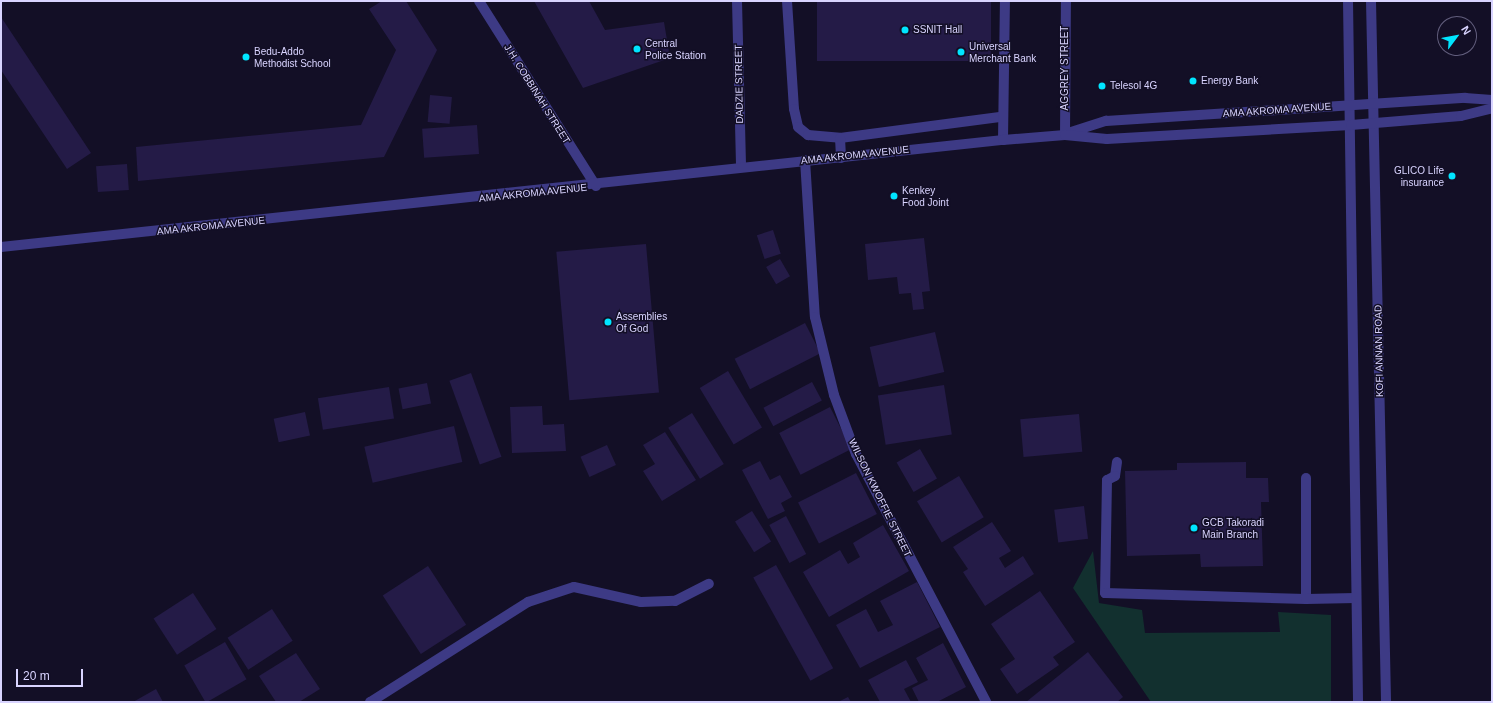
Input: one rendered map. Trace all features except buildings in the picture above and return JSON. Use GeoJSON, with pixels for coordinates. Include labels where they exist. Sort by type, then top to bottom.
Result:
{"type":"FeatureCollection","features":[{"type":"Feature","properties":{"kind":"street","name":"J.H. COBBINAH STREET"},"geometry":{"type":"LineString","coordinates":[[479,1],[596,186]]}},
{"type":"Feature","properties":{"kind":"street","name":"DADZIE STREET"},"geometry":{"type":"LineString","coordinates":[[737,1],[741,167]]}},
{"type":"Feature","properties":{"kind":"street"},"geometry":{"type":"LineString","coordinates":[[787,1],[798,127],[808,135],[840,138],[1000,117]]}},
{"type":"Feature","properties":{"kind":"street"},"geometry":{"type":"LineString","coordinates":[[1002,140],[1000,117],[1005,1]]}},
{"type":"Feature","properties":{"kind":"street","name":"AGGREY STREET"},"geometry":{"type":"LineString","coordinates":[[1065,135],[1066,1]]}},
{"type":"Feature","properties":{"kind":"street"},"geometry":{"type":"LineString","coordinates":[[1348,1],[1351,125],[1358,702]]}},
{"type":"Feature","properties":{"kind":"street","name":"KOFI ANNAN ROAD"},"geometry":{"type":"LineString","coordinates":[[1371,1],[1375,124],[1386,702]]}},
{"type":"Feature","properties":{"kind":"street","name":"AMA AKROMA AVENUE"},"geometry":{"type":"LineString","coordinates":[[1065,135],[1106,121],[1465,98],[1492,100]]}},
{"type":"Feature","properties":{"kind":"street","name":"AMA AKROMA AVENUE"},"geometry":{"type":"LineString","coordinates":[[1,247],[596,186],[741,167],[805,160],[841,158],[1002,140],[1065,135],[1107,139],[1375,124],[1461,116],[1492,108]]}},
{"type":"Feature","properties":{"kind":"street"},"geometry":{"type":"LineString","coordinates":[[840,138],[841,158]]}},
{"type":"Feature","properties":{"kind":"street","name":"WILSON KWOFFIE STREET"},"geometry":{"type":"LineString","coordinates":[[805,160],[815,317],[834,395],[856,454],[986,702]]}},
{"type":"Feature","properties":{"kind":"street"},"geometry":{"type":"LineString","coordinates":[[1117,462],[1115,476],[1107,480],[1105,593],[1306,599],[1356,598]]}},
{"type":"Feature","properties":{"kind":"street"},"geometry":{"type":"LineString","coordinates":[[1306,478],[1306,599]]}},
{"type":"Feature","properties":{"kind":"street"},"geometry":{"type":"LineString","coordinates":[[371,702],[528,602],[574,587],[641,602],[675,601],[709,584]]}},
{"type":"Feature","properties":{"kind":"green space"},"geometry":{"type":"Polygon","coordinates":[[[1093,551],[1099,603],[1142,610],[1145,633],[1280,632],[1278,612],[1331,615],[1331,702],[1151,702],[1073,588],[1093,551]]]}},
{"type":"Feature","properties":{"kind":"place","name":"SSNIT Hall"},"geometry":{"type":"Point","coordinates":[905,30]}},
{"type":"Feature","properties":{"kind":"place","name":"Central Police Station"},"geometry":{"type":"Point","coordinates":[637,49]}},
{"type":"Feature","properties":{"kind":"place","name":"Universal Merchant Bank"},"geometry":{"type":"Point","coordinates":[961,52]}},
{"type":"Feature","properties":{"kind":"place","name":"Bedu-Addo Methodist School"},"geometry":{"type":"Point","coordinates":[246,57]}},
{"type":"Feature","properties":{"kind":"place","name":"Energy Bank"},"geometry":{"type":"Point","coordinates":[1193,81]}},
{"type":"Feature","properties":{"kind":"place","name":"Telesol 4G"},"geometry":{"type":"Point","coordinates":[1102,86]}},
{"type":"Feature","properties":{"kind":"place","name":"GLICO Life insurance"},"geometry":{"type":"Point","coordinates":[1452,176]}},
{"type":"Feature","properties":{"kind":"place","name":"Kenkey Food Joint"},"geometry":{"type":"Point","coordinates":[894,196]}},
{"type":"Feature","properties":{"kind":"place","name":"Assemblies Of God"},"geometry":{"type":"Point","coordinates":[608,322]}},
{"type":"Feature","properties":{"kind":"place","name":"GCB Takoradi Main Branch"},"geometry":{"type":"Point","coordinates":[1194,528]}}]}
